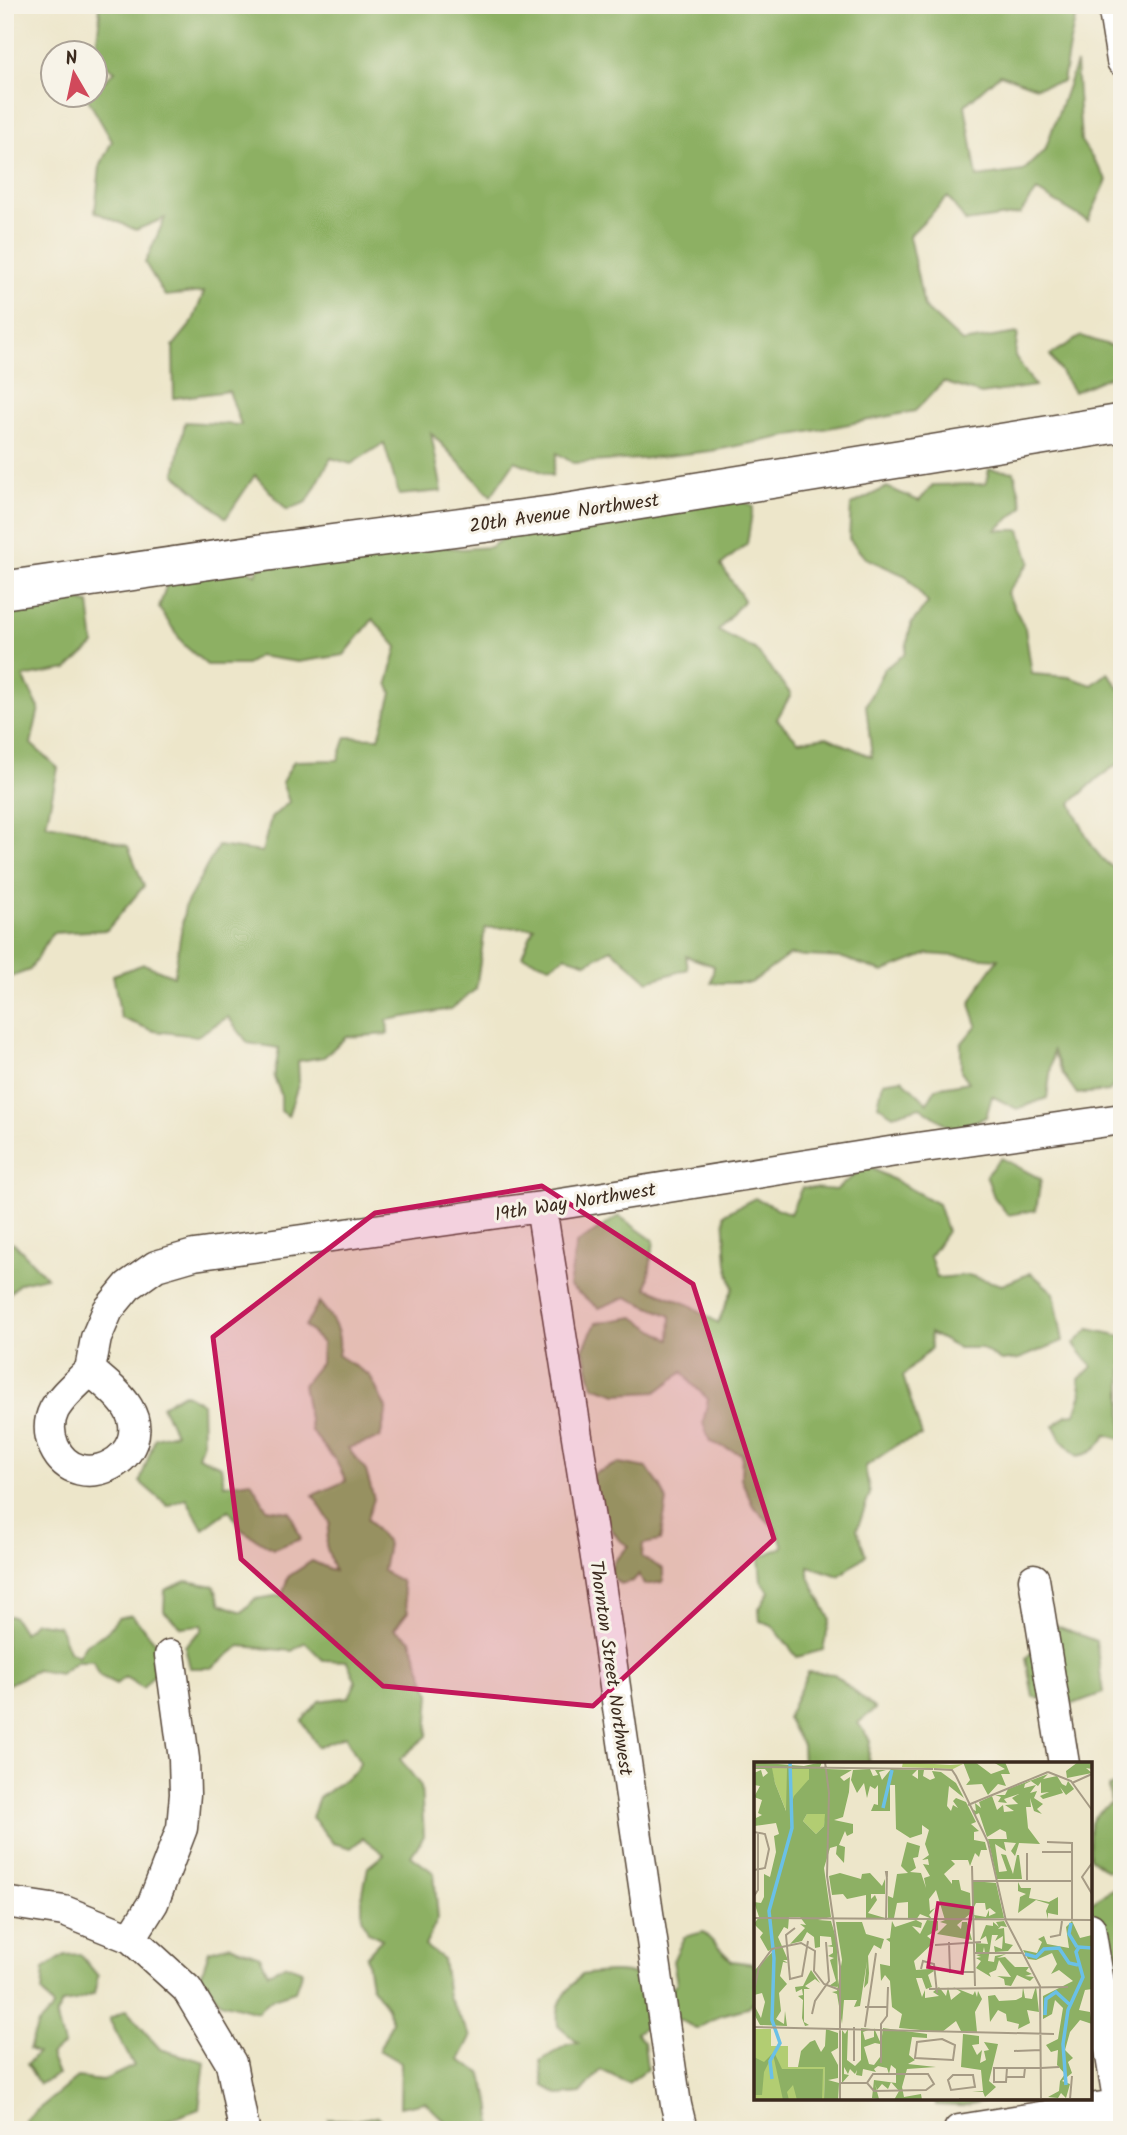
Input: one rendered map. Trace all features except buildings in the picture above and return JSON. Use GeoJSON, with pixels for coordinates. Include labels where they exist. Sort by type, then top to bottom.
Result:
{"type":"FeatureCollection","features":[{"type":"Feature","properties":{"kind":"street"},"geometry":{"type":"LineString","coordinates":[[1113,5],[1122,61]]}},
{"type":"Feature","properties":{"kind":"street","name":"20th Avenue Northwest"},"geometry":{"type":"LineString","coordinates":[[5,590],[583,510],[1122,423]]}},
{"type":"Feature","properties":{"kind":"street","name":"19th Way Northwest"},"geometry":{"type":"LineString","coordinates":[[90,1370],[96,1338],[108,1310],[128,1286],[156,1266],[194,1255],[541,1207],[896,1151],[1122,1119]]}},
{"type":"Feature","properties":{"kind":"street","name":"Thornton Street Northwest"},"geometry":{"type":"LineString","coordinates":[[541,1207],[599,1577],[676,2105],[682,2130]]}},
{"type":"Feature","properties":{"kind":"street"},"geometry":{"type":"LineString","coordinates":[[1034,1579],[1064,1762]]}},
{"type":"Feature","properties":{"kind":"street"},"geometry":{"type":"LineString","coordinates":[[131,1938],[153,1903],[182,1828],[184,1759],[170,1655]]}},
{"type":"Feature","properties":{"kind":"street"},"geometry":{"type":"LineString","coordinates":[[5,1902],[64,1911],[131,1938],[187,1989],[231,2063],[244,2130]]}},
{"type":"Feature","properties":{"kind":"street"},"geometry":{"type":"LineString","coordinates":[[959,2130],[1120,2105],[1092,1940]]}},
{"type":"Feature","properties":{"kind":"highlighted area"},"geometry":{"type":"Polygon","coordinates":[[[542,1186],[693,1284],[774,1539],[593,1706],[383,1686],[241,1559],[213,1337],[375,1213],[542,1186]]]}},
{"type":"Feature","properties":{"kind":"green space"},"geometry":{"type":"Polygon","coordinates":[[[98,5],[1075,5],[1077,11],[1063,82],[1036,87],[1000,74],[965,105],[977,177],[1023,171],[1045,150],[1076,63],[1081,141],[1107,180],[1088,221],[1037,191],[1020,214],[966,222],[948,197],[909,236],[924,307],[962,342],[1018,333],[1015,356],[1035,386],[981,394],[943,382],[915,411],[711,451],[573,463],[557,453],[552,476],[515,461],[491,496],[431,433],[442,491],[399,495],[384,443],[351,464],[331,458],[307,502],[287,510],[255,475],[226,518],[175,474],[185,422],[241,425],[229,391],[174,398],[173,346],[192,323],[204,292],[165,296],[145,263],[165,218],[136,230],[95,212],[100,166],[112,141],[93,108],[108,108],[108,77],[115,71],[108,66],[108,38],[97,38],[100,14],[98,5]]]}},
{"type":"Feature","properties":{"kind":"green space"},"geometry":{"type":"Polygon","coordinates":[[[1081,336],[1115,347],[1117,373],[1074,392],[1050,355],[1081,336]]]}},
{"type":"Feature","properties":{"kind":"green space"},"geometry":{"type":"Polygon","coordinates":[[[989,469],[1014,472],[1023,507],[996,530],[1020,530],[1030,562],[1007,593],[1025,628],[1032,674],[1069,677],[1092,685],[1108,673],[1122,692],[1122,761],[1098,778],[1071,803],[1097,853],[1104,861],[1122,871],[1122,1076],[1109,1091],[1077,1094],[1063,1074],[1053,1051],[1047,1098],[1017,1109],[992,1096],[986,1117],[954,1130],[920,1107],[893,1115],[878,1105],[883,1082],[902,1079],[927,1103],[936,1088],[969,1082],[961,1071],[961,1044],[977,1025],[970,1004],[998,959],[928,954],[883,972],[843,958],[789,955],[751,983],[711,983],[714,966],[686,956],[688,969],[648,981],[611,949],[587,963],[566,956],[550,966],[522,956],[534,927],[485,928],[476,989],[451,1009],[387,1020],[388,1034],[346,1037],[324,1057],[298,1061],[299,1082],[288,1116],[281,1111],[281,1094],[274,1078],[279,1048],[248,1043],[228,1017],[197,1036],[154,1031],[121,1018],[113,975],[144,964],[174,976],[185,906],[218,846],[262,852],[271,818],[289,802],[282,782],[294,761],[338,760],[346,737],[379,738],[392,693],[388,683],[397,647],[373,619],[344,655],[298,662],[258,656],[246,665],[207,665],[184,645],[159,608],[177,552],[214,546],[256,575],[268,538],[420,544],[462,549],[490,547],[514,531],[545,538],[560,526],[705,476],[753,507],[747,544],[721,565],[744,600],[718,631],[755,649],[791,694],[777,719],[798,741],[827,737],[872,757],[866,705],[884,669],[905,654],[911,624],[928,603],[906,576],[865,558],[849,539],[851,505],[887,487],[919,501],[933,485],[986,484],[989,469]]]}},
{"type":"Feature","properties":{"kind":"green space"},"geometry":{"type":"Polygon","coordinates":[[[43,591],[89,603],[94,645],[67,669],[23,677],[39,708],[31,744],[58,768],[46,824],[77,829],[128,846],[144,886],[107,930],[52,933],[30,970],[5,979],[5,612],[43,591]]]}},
{"type":"Feature","properties":{"kind":"green space"},"geometry":{"type":"Polygon","coordinates":[[[1001,1158],[1041,1179],[1036,1210],[1008,1215],[994,1197],[986,1175],[1001,1158]]]}},
{"type":"Feature","properties":{"kind":"green space"},"geometry":{"type":"Polygon","coordinates":[[[866,1165],[938,1204],[947,1231],[930,1256],[937,1278],[968,1275],[1002,1285],[1031,1273],[1054,1293],[1063,1341],[1019,1359],[1001,1361],[981,1348],[958,1348],[930,1333],[931,1348],[903,1376],[922,1436],[898,1444],[865,1467],[870,1494],[857,1529],[866,1555],[839,1576],[809,1566],[809,1577],[830,1619],[823,1650],[797,1657],[772,1625],[760,1621],[759,1609],[769,1592],[761,1580],[759,1558],[783,1547],[778,1531],[753,1506],[741,1479],[742,1454],[710,1442],[703,1423],[708,1399],[683,1372],[656,1392],[617,1394],[593,1386],[583,1349],[596,1323],[634,1317],[670,1340],[671,1316],[626,1297],[599,1308],[569,1286],[576,1244],[619,1216],[654,1241],[647,1288],[690,1305],[718,1323],[733,1288],[727,1264],[724,1214],[755,1198],[790,1214],[802,1187],[836,1190],[866,1165]]]}},
{"type":"Feature","properties":{"kind":"green space"},"geometry":{"type":"Polygon","coordinates":[[[5,1241],[14,1243],[46,1277],[20,1283],[5,1298],[5,1241]]]}},
{"type":"Feature","properties":{"kind":"green space"},"geometry":{"type":"Polygon","coordinates":[[[319,1302],[336,1327],[338,1355],[370,1376],[387,1410],[380,1438],[348,1448],[366,1471],[374,1499],[367,1519],[388,1544],[383,1571],[401,1581],[408,1612],[394,1629],[411,1640],[430,1694],[427,1736],[400,1759],[421,1786],[424,1836],[411,1856],[434,1873],[438,1918],[425,1946],[443,1959],[448,1997],[471,2037],[459,2060],[481,2073],[491,2108],[490,2130],[454,2130],[425,2102],[400,2107],[401,2063],[379,2050],[392,2022],[387,2007],[371,1985],[366,1956],[382,1939],[368,1932],[362,1917],[362,1897],[368,1867],[384,1854],[363,1838],[351,1848],[333,1843],[312,1817],[319,1798],[357,1770],[360,1762],[345,1736],[318,1747],[302,1721],[319,1701],[349,1697],[356,1682],[347,1661],[323,1660],[305,1642],[292,1651],[240,1646],[212,1668],[190,1668],[185,1646],[202,1630],[202,1625],[181,1627],[164,1611],[165,1590],[186,1581],[214,1586],[221,1604],[242,1612],[255,1599],[282,1595],[288,1577],[312,1561],[334,1571],[326,1545],[330,1522],[313,1495],[346,1481],[336,1461],[311,1431],[303,1385],[321,1362],[322,1343],[305,1326],[319,1302]]]}},
{"type":"Feature","properties":{"kind":"green space"},"geometry":{"type":"Polygon","coordinates":[[[1089,1329],[1122,1336],[1122,1439],[1106,1435],[1094,1450],[1077,1456],[1061,1440],[1054,1426],[1066,1415],[1075,1414],[1082,1394],[1079,1379],[1092,1367],[1074,1344],[1089,1329]]]}},
{"type":"Feature","properties":{"kind":"green space"},"geometry":{"type":"Polygon","coordinates":[[[184,1393],[202,1403],[203,1441],[198,1456],[221,1466],[224,1485],[251,1481],[267,1509],[290,1512],[301,1539],[273,1549],[242,1530],[229,1510],[203,1529],[186,1498],[168,1506],[140,1482],[155,1438],[175,1433],[162,1406],[184,1393]]]}},
{"type":"Feature","properties":{"kind":"green space"},"geometry":{"type":"Polygon","coordinates":[[[619,1463],[647,1468],[661,1487],[667,1501],[660,1541],[643,1544],[642,1557],[663,1569],[663,1582],[644,1585],[639,1574],[633,1581],[620,1584],[610,1575],[613,1562],[629,1546],[619,1540],[591,1499],[593,1474],[619,1463]]]}},
{"type":"Feature","properties":{"kind":"green space"},"geometry":{"type":"Polygon","coordinates":[[[132,1615],[156,1643],[163,1663],[143,1688],[125,1677],[116,1684],[100,1676],[93,1661],[77,1661],[60,1674],[37,1670],[5,1686],[5,1616],[13,1616],[24,1633],[34,1622],[59,1626],[69,1651],[78,1656],[86,1644],[106,1633],[118,1618],[132,1615]]]}},
{"type":"Feature","properties":{"kind":"green space"},"geometry":{"type":"Polygon","coordinates":[[[1057,1626],[1096,1641],[1103,1693],[1070,1705],[1033,1697],[1026,1658],[1057,1626]]]}},
{"type":"Feature","properties":{"kind":"green space"},"geometry":{"type":"Polygon","coordinates":[[[808,1672],[834,1674],[875,1709],[858,1723],[870,1740],[868,1762],[803,1762],[802,1745],[787,1718],[808,1672]]]}},
{"type":"Feature","properties":{"kind":"green space"},"geometry":{"type":"Polygon","coordinates":[[[1122,1781],[1122,1867],[1107,1871],[1092,1860],[1092,1820],[1111,1803],[1109,1787],[1122,1781]]]}},
{"type":"Feature","properties":{"kind":"green space"},"geometry":{"type":"Polygon","coordinates":[[[1122,1888],[1122,2083],[1092,1980],[1092,1902],[1112,1889],[1122,1888]]]}},
{"type":"Feature","properties":{"kind":"green space"},"geometry":{"type":"Polygon","coordinates":[[[703,1932],[732,1961],[754,1964],[754,2002],[747,2008],[721,2015],[697,2029],[679,2020],[665,2017],[645,2026],[636,2033],[644,2042],[647,2069],[628,2083],[601,2070],[581,2093],[560,2095],[544,2086],[540,2061],[568,2044],[578,2043],[558,2026],[558,2010],[566,1992],[581,1975],[627,1973],[646,1979],[669,1992],[677,1983],[673,1961],[684,1937],[703,1932]]]}},
{"type":"Feature","properties":{"kind":"green space"},"geometry":{"type":"Polygon","coordinates":[[[230,1945],[260,1956],[268,1973],[286,1965],[302,1971],[295,1991],[273,1998],[257,2012],[220,2002],[201,1976],[209,1951],[230,1945]]]}},
{"type":"Feature","properties":{"kind":"green space"},"geometry":{"type":"Polygon","coordinates":[[[80,1954],[98,1976],[94,1994],[62,2003],[56,2015],[64,2045],[50,2055],[58,2075],[39,2084],[27,2064],[37,2053],[29,2049],[38,2024],[53,2007],[42,1992],[44,1969],[65,1955],[80,1954]]]}},
{"type":"Feature","properties":{"kind":"green space"},"geometry":{"type":"Polygon","coordinates":[[[126,2010],[160,2049],[205,2062],[199,2109],[163,2122],[159,2130],[30,2130],[25,2120],[77,2078],[102,2081],[134,2066],[109,2019],[126,2010]]]}},
{"type":"Feature","properties":{"kind":"green space"},"geometry":{"type":"Polygon","coordinates":[[[935,2100],[987,2100],[963,2106],[936,2105],[935,2100]]]}},
{"type":"Feature","properties":{"kind":"green space"},"geometry":{"type":"Polygon","coordinates":[[[378,2116],[387,2125],[385,2130],[328,2130],[328,2119],[356,2120],[378,2116]]]}}]}
